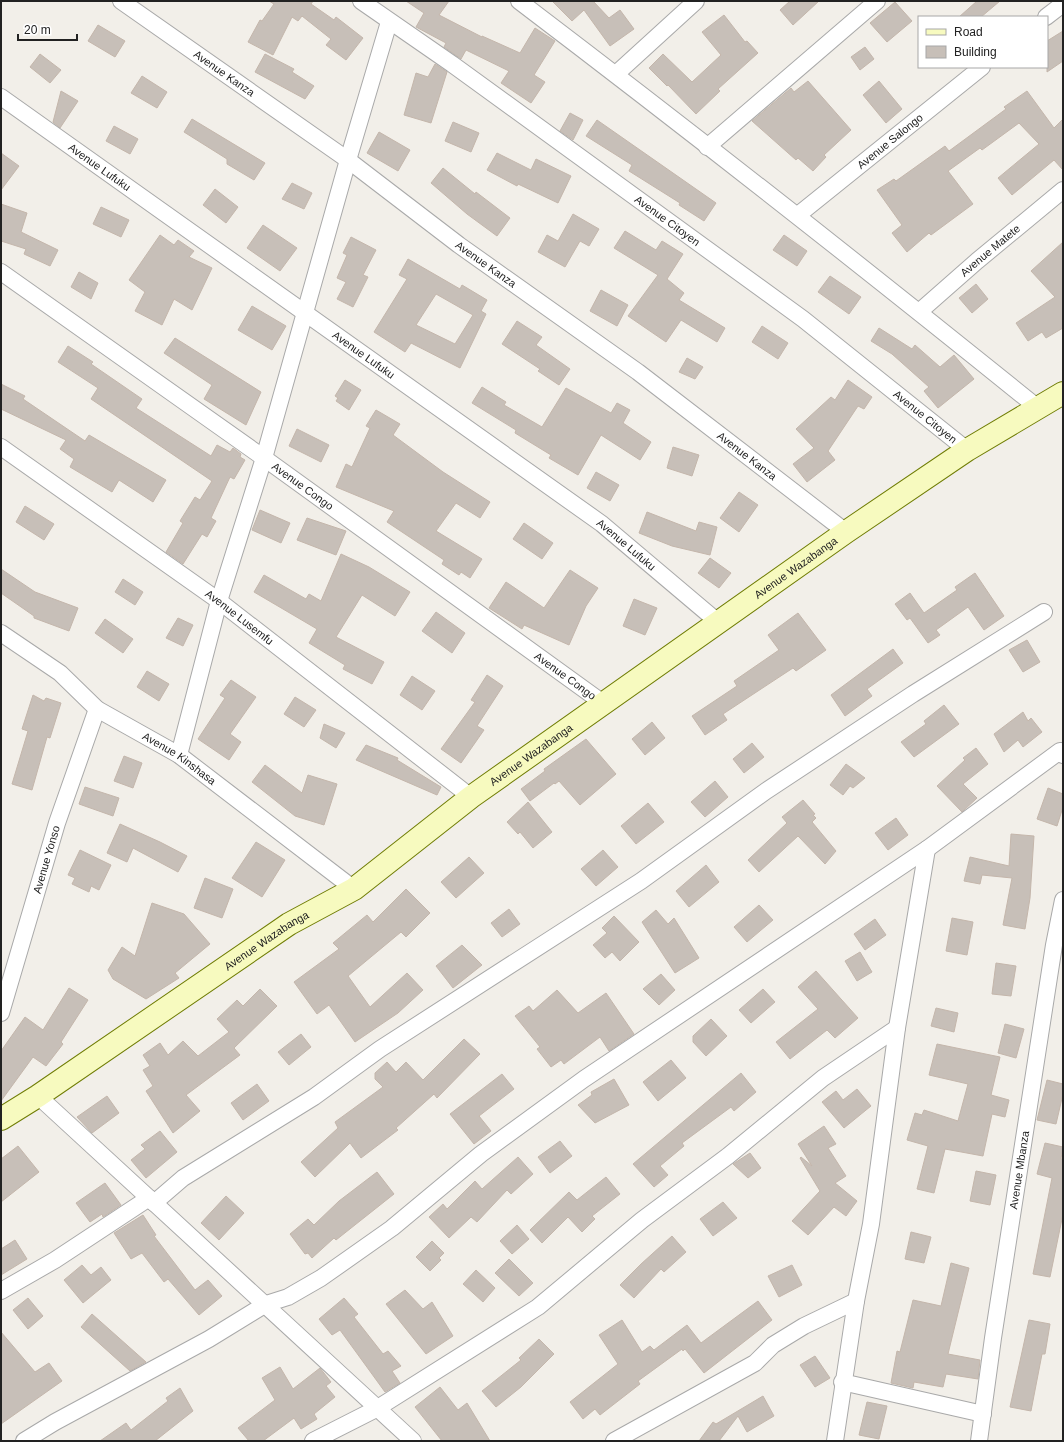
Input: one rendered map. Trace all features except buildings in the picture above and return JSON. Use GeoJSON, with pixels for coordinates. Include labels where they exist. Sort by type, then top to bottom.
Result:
{"type":"FeatureCollection","features":[{"type":"Feature","properties":{"kind":"main road","name":"Avenue Wazabanga"},"geometry":{"type":"LineString","coordinates":[[1,1119],[38,1096],[290,924],[354,889],[471,797],[846,532],[967,450],[1063,393]]}},
{"type":"Feature","properties":{"kind":"street","name":"Avenue Kanza"},"geometry":{"type":"LineString","coordinates":[[121,1],[348,160],[459,245],[638,372],[846,532]]}},
{"type":"Feature","properties":{"kind":"street","name":"Avenue Citoyen"},"geometry":{"type":"LineString","coordinates":[[361,1],[389,22],[452,64],[803,319],[967,450]]}},
{"type":"Feature","properties":{"kind":"street"},"geometry":{"type":"LineString","coordinates":[[519,1],[616,74],[707,147],[798,215],[1038,408]]}},
{"type":"Feature","properties":{"kind":"street"},"geometry":{"type":"LineString","coordinates":[[616,74],[696,1]]}},
{"type":"Feature","properties":{"kind":"street"},"geometry":{"type":"LineString","coordinates":[[707,147],[877,1]]}},
{"type":"Feature","properties":{"kind":"street"},"geometry":{"type":"LineString","coordinates":[[1047,16],[1063,4]]}},
{"type":"Feature","properties":{"kind":"street"},"geometry":{"type":"LineString","coordinates":[[179,755],[219,601],[264,458],[348,160],[389,22]]}},
{"type":"Feature","properties":{"kind":"street","name":"Avenue Salongo"},"geometry":{"type":"LineString","coordinates":[[798,215],[981,68]]}},
{"type":"Feature","properties":{"kind":"street","name":"Avenue Lufuku"},"geometry":{"type":"LineString","coordinates":[[1,97],[602,524],[718,622]]}},
{"type":"Feature","properties":{"kind":"street","name":"Avenue Matete"},"geometry":{"type":"LineString","coordinates":[[919,312],[977,261],[1063,190]]}},
{"type":"Feature","properties":{"kind":"street","name":"Avenue Congo"},"geometry":{"type":"LineString","coordinates":[[1,272],[264,458],[603,704]]}},
{"type":"Feature","properties":{"kind":"street","name":"Avenue Lusemfu"},"geometry":{"type":"LineString","coordinates":[[1,447],[219,601],[471,797]]}},
{"type":"Feature","properties":{"kind":"street"},"geometry":{"type":"LineString","coordinates":[[1,1290],[55,1260],[151,1200],[183,1178],[314,1097],[380,1049],[641,881],[766,791],[913,694],[1044,612]]}},
{"type":"Feature","properties":{"kind":"street","name":"Avenue Kinshasa"},"geometry":{"type":"LineString","coordinates":[[1,633],[60,672],[98,709],[179,755],[354,889]]}},
{"type":"Feature","properties":{"kind":"street","name":"Avenue Yonso"},"geometry":{"type":"LineString","coordinates":[[1,1013],[58,823],[98,709]]}},
{"type":"Feature","properties":{"kind":"street"},"geometry":{"type":"LineString","coordinates":[[24,1441],[55,1422],[209,1339],[266,1304],[288,1297],[321,1278],[392,1228],[481,1154],[584,1079],[927,849],[1061,753]]}},
{"type":"Feature","properties":{"kind":"street"},"geometry":{"type":"LineString","coordinates":[[835,1441],[842,1382],[871,1224],[897,1028],[927,849]]}},
{"type":"Feature","properties":{"kind":"street","name":"Avenue Mbanza"},"geometry":{"type":"LineString","coordinates":[[979,1441],[1022,1149],[1054,945],[1063,900]]}},
{"type":"Feature","properties":{"kind":"street"},"geometry":{"type":"LineString","coordinates":[[313,1441],[376,1409],[538,1307],[642,1220],[728,1156],[823,1078],[897,1028]]}},
{"type":"Feature","properties":{"kind":"street"},"geometry":{"type":"LineString","coordinates":[[38,1096],[266,1304],[376,1409],[413,1441]]}},
{"type":"Feature","properties":{"kind":"street"},"geometry":{"type":"LineString","coordinates":[[614,1441],[755,1363],[773,1345],[804,1326],[856,1301]]}},
{"type":"Feature","properties":{"kind":"street"},"geometry":{"type":"LineString","coordinates":[[842,1382],[983,1414]]}}]}
